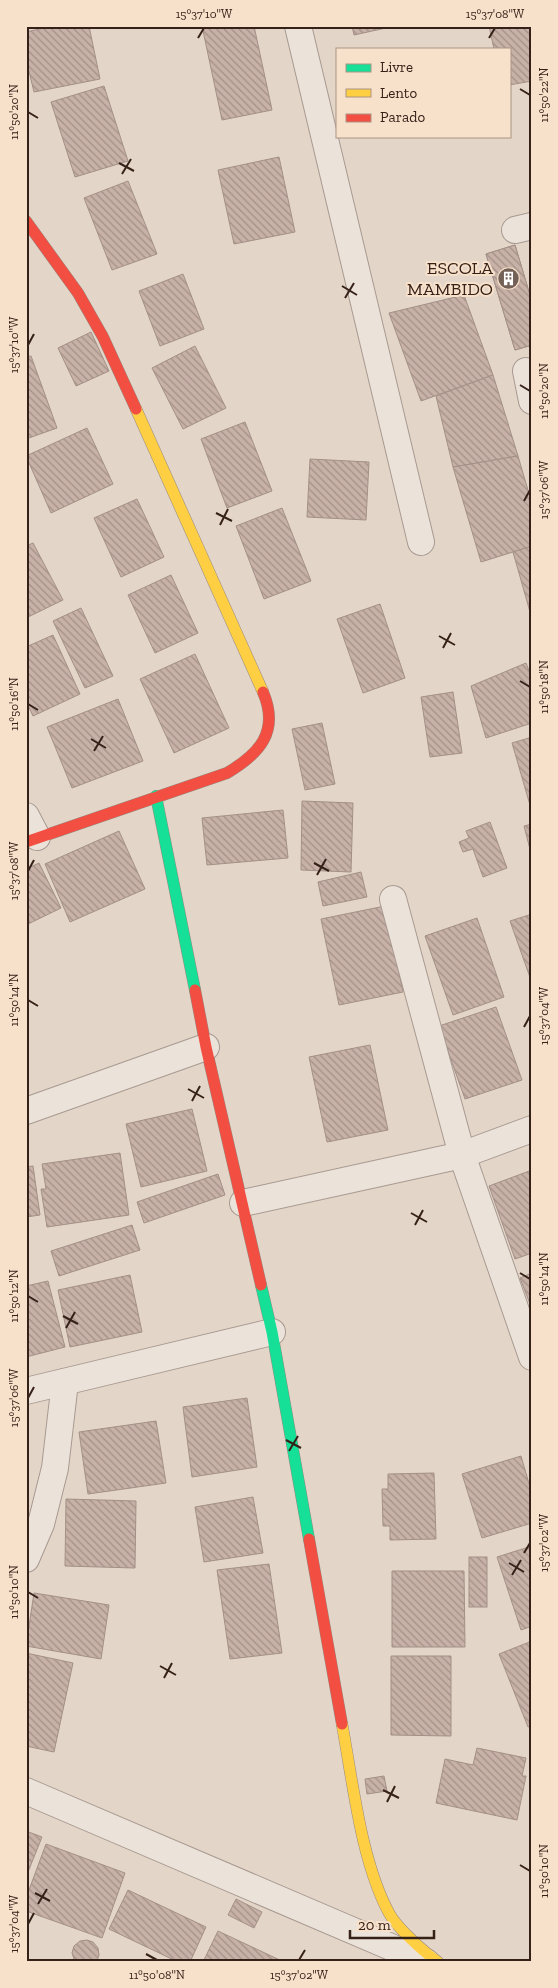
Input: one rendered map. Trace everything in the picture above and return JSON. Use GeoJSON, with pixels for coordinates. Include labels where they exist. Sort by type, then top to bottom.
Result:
{"type":"FeatureCollection","features":[{"type":"Feature","properties":{"kind":"street"},"geometry":{"type":"LineString","coordinates":[[298,26],[421,542]]}},
{"type":"Feature","properties":{"kind":"street"},"geometry":{"type":"LineString","coordinates":[[26,221],[78,293],[104,337],[268,704],[269,723],[263,746],[248,760],[227,773],[156,796],[30,832]]}},
{"type":"Feature","properties":{"kind":"street"},"geometry":{"type":"LineString","coordinates":[[526,371],[532,401]]}},
{"type":"Feature","properties":{"kind":"street"},"geometry":{"type":"LineString","coordinates":[[156,796],[206,1047],[272,1332],[357,1808],[372,1872],[390,1915],[425,1952],[438,1962]]}},
{"type":"Feature","properties":{"kind":"street"},"geometry":{"type":"LineString","coordinates":[[393,899],[462,1155],[532,1357]]}},
{"type":"Feature","properties":{"kind":"street"},"geometry":{"type":"LineString","coordinates":[[26,1111],[206,1047]]}},
{"type":"Feature","properties":{"kind":"street"},"geometry":{"type":"LineString","coordinates":[[243,1203],[462,1155],[532,1130]]}},
{"type":"Feature","properties":{"kind":"street"},"geometry":{"type":"LineString","coordinates":[[26,1391],[272,1332]]}},
{"type":"Feature","properties":{"kind":"street"},"geometry":{"type":"LineString","coordinates":[[26,1559],[41,1524],[55,1468],[65,1382]]}},
{"type":"Feature","properties":{"kind":"street"},"geometry":{"type":"LineString","coordinates":[[26,1791],[426,1962]]}},
{"type":"Feature","properties":{"kind":"building"},"geometry":{"type":"Polygon","coordinates":[[[53,26],[89,26],[100,79],[34,92],[26,59],[26,32],[53,26]]]}},
{"type":"Feature","properties":{"kind":"building"},"geometry":{"type":"Polygon","coordinates":[[[202,26],[254,26],[272,110],[222,120],[202,26]]]}},
{"type":"Feature","properties":{"kind":"building"},"geometry":{"type":"Polygon","coordinates":[[[352,26],[395,26],[354,35],[352,26]]]}},
{"type":"Feature","properties":{"kind":"building"},"geometry":{"type":"Polygon","coordinates":[[[489,26],[532,26],[532,81],[510,85],[510,48],[494,48],[489,26]]]}},
{"type":"Feature","properties":{"kind":"building"},"geometry":{"type":"Polygon","coordinates":[[[104,86],[128,161],[75,177],[51,102],[104,86]]]}},
{"type":"Feature","properties":{"kind":"building"},"geometry":{"type":"Polygon","coordinates":[[[279,157],[295,232],[234,244],[218,170],[279,157]]]}},
{"type":"Feature","properties":{"kind":"building"},"geometry":{"type":"Polygon","coordinates":[[[128,181],[157,254],[112,270],[84,198],[128,181]]]}},
{"type":"Feature","properties":{"kind":"building","name":"ESCOLA MAMBIDO"},"geometry":{"type":"Polygon","coordinates":[[[515,245],[532,302],[532,345],[515,350],[486,254],[515,245]]]}},
{"type":"Feature","properties":{"kind":"building","name":"ESCOLA MAMBIDO"},"geometry":{"type":"Polygon","coordinates":[[[515,245],[532,302],[532,345],[515,350],[486,254],[515,245]]]}},
{"type":"Feature","properties":{"kind":"building"},"geometry":{"type":"Polygon","coordinates":[[[183,274],[204,329],[160,346],[139,291],[183,274]]]}},
{"type":"Feature","properties":{"kind":"building"},"geometry":{"type":"Polygon","coordinates":[[[464,295],[493,375],[421,401],[389,313],[464,295]]]}},
{"type":"Feature","properties":{"kind":"building"},"geometry":{"type":"Polygon","coordinates":[[[91,332],[109,371],[76,386],[58,348],[91,332]]]}},
{"type":"Feature","properties":{"kind":"building"},"geometry":{"type":"Polygon","coordinates":[[[195,346],[226,408],[183,429],[152,368],[195,346]]]}},
{"type":"Feature","properties":{"kind":"building"},"geometry":{"type":"Polygon","coordinates":[[[31,356],[57,428],[26,439],[26,357],[31,356]]]}},
{"type":"Feature","properties":{"kind":"building"},"geometry":{"type":"Polygon","coordinates":[[[493,375],[518,456],[453,467],[436,396],[493,375]]]}},
{"type":"Feature","properties":{"kind":"building"},"geometry":{"type":"Polygon","coordinates":[[[245,422],[272,491],[227,508],[201,439],[245,422]]]}},
{"type":"Feature","properties":{"kind":"building"},"geometry":{"type":"Polygon","coordinates":[[[87,428],[113,484],[51,513],[26,456],[87,428]]]}},
{"type":"Feature","properties":{"kind":"building"},"geometry":{"type":"Polygon","coordinates":[[[518,456],[532,504],[532,546],[481,562],[453,467],[518,456]]]}},
{"type":"Feature","properties":{"kind":"building"},"geometry":{"type":"Polygon","coordinates":[[[310,459],[369,462],[366,520],[307,517],[310,459]]]}},
{"type":"Feature","properties":{"kind":"building"},"geometry":{"type":"Polygon","coordinates":[[[137,499],[164,557],[121,577],[94,518],[137,499]]]}},
{"type":"Feature","properties":{"kind":"building"},"geometry":{"type":"Polygon","coordinates":[[[282,508],[311,581],[264,599],[236,526],[282,508]]]}},
{"type":"Feature","properties":{"kind":"building"},"geometry":{"type":"Polygon","coordinates":[[[33,543],[63,600],[26,618],[26,546],[33,543]]]}},
{"type":"Feature","properties":{"kind":"building"},"geometry":{"type":"Polygon","coordinates":[[[532,546],[532,619],[513,552],[532,546]]]}},
{"type":"Feature","properties":{"kind":"building"},"geometry":{"type":"Polygon","coordinates":[[[171,575],[198,633],[155,653],[128,595],[171,575]]]}},
{"type":"Feature","properties":{"kind":"building"},"geometry":{"type":"Polygon","coordinates":[[[380,604],[405,678],[363,693],[337,619],[380,604]]]}},
{"type":"Feature","properties":{"kind":"building"},"geometry":{"type":"Polygon","coordinates":[[[81,608],[113,676],[85,688],[53,621],[81,608]]]}},
{"type":"Feature","properties":{"kind":"building"},"geometry":{"type":"Polygon","coordinates":[[[53,635],[80,694],[33,716],[26,701],[26,647],[53,635]]]}},
{"type":"Feature","properties":{"kind":"building"},"geometry":{"type":"Polygon","coordinates":[[[195,654],[229,728],[174,753],[140,679],[195,654]]]}},
{"type":"Feature","properties":{"kind":"building"},"geometry":{"type":"Polygon","coordinates":[[[526,663],[532,678],[532,723],[486,738],[471,686],[526,663]]]}},
{"type":"Feature","properties":{"kind":"building"},"geometry":{"type":"Polygon","coordinates":[[[453,692],[462,753],[430,757],[421,697],[453,692]]]}},
{"type":"Feature","properties":{"kind":"building"},"geometry":{"type":"Polygon","coordinates":[[[118,699],[143,761],[72,788],[47,727],[118,699]]]}},
{"type":"Feature","properties":{"kind":"building"},"geometry":{"type":"Polygon","coordinates":[[[322,723],[335,784],[305,790],[292,729],[322,723]]]}},
{"type":"Feature","properties":{"kind":"building"},"geometry":{"type":"Polygon","coordinates":[[[532,737],[532,812],[512,743],[532,737]]]}},
{"type":"Feature","properties":{"kind":"building"},"geometry":{"type":"Polygon","coordinates":[[[302,801],[353,803],[351,872],[301,870],[302,801]]]}},
{"type":"Feature","properties":{"kind":"building"},"geometry":{"type":"Polygon","coordinates":[[[283,810],[288,858],[207,865],[202,818],[283,810]]]}},
{"type":"Feature","properties":{"kind":"building"},"geometry":{"type":"Polygon","coordinates":[[[490,822],[507,868],[483,877],[473,849],[463,852],[459,842],[469,838],[466,831],[490,822]]]}},
{"type":"Feature","properties":{"kind":"building"},"geometry":{"type":"Polygon","coordinates":[[[532,824],[532,857],[524,826],[532,824]]]}},
{"type":"Feature","properties":{"kind":"building"},"geometry":{"type":"Polygon","coordinates":[[[119,831],[145,889],[70,922],[45,864],[119,831]]]}},
{"type":"Feature","properties":{"kind":"building"},"geometry":{"type":"Polygon","coordinates":[[[39,863],[61,908],[26,925],[26,869],[39,863]]]}},
{"type":"Feature","properties":{"kind":"building"},"geometry":{"type":"Polygon","coordinates":[[[361,872],[367,897],[323,906],[318,882],[361,872]]]}},
{"type":"Feature","properties":{"kind":"building"},"geometry":{"type":"Polygon","coordinates":[[[385,906],[403,992],[339,1005],[321,919],[385,906]]]}},
{"type":"Feature","properties":{"kind":"building"},"geometry":{"type":"Polygon","coordinates":[[[532,914],[532,983],[510,921],[532,914]]]}},
{"type":"Feature","properties":{"kind":"building"},"geometry":{"type":"Polygon","coordinates":[[[477,918],[504,997],[453,1015],[425,936],[477,918]]]}},
{"type":"Feature","properties":{"kind":"building"},"geometry":{"type":"Polygon","coordinates":[[[496,1007],[522,1080],[465,1099],[439,1026],[496,1007]]]}},
{"type":"Feature","properties":{"kind":"building"},"geometry":{"type":"Polygon","coordinates":[[[370,1045],[388,1130],[327,1142],[309,1057],[370,1045]]]}},
{"type":"Feature","properties":{"kind":"building"},"geometry":{"type":"Polygon","coordinates":[[[192,1109],[207,1171],[141,1187],[126,1124],[192,1109]]]}},
{"type":"Feature","properties":{"kind":"building"},"geometry":{"type":"Polygon","coordinates":[[[120,1153],[129,1215],[47,1227],[41,1189],[46,1189],[42,1164],[120,1153]]]}},
{"type":"Feature","properties":{"kind":"building"},"geometry":{"type":"Polygon","coordinates":[[[33,1166],[40,1215],[26,1217],[26,1167],[33,1166]]]}},
{"type":"Feature","properties":{"kind":"building"},"geometry":{"type":"Polygon","coordinates":[[[532,1170],[532,1253],[515,1259],[489,1186],[532,1170]]]}},
{"type":"Feature","properties":{"kind":"building"},"geometry":{"type":"Polygon","coordinates":[[[218,1174],[225,1195],[144,1223],[137,1202],[218,1174]]]}},
{"type":"Feature","properties":{"kind":"building"},"geometry":{"type":"Polygon","coordinates":[[[132,1225],[140,1250],[59,1276],[51,1251],[132,1225]]]}},
{"type":"Feature","properties":{"kind":"building"},"geometry":{"type":"Polygon","coordinates":[[[532,1273],[532,1309],[520,1278],[532,1273]]]}},
{"type":"Feature","properties":{"kind":"building"},"geometry":{"type":"Polygon","coordinates":[[[130,1275],[142,1332],[70,1347],[58,1290],[130,1275]]]}},
{"type":"Feature","properties":{"kind":"building"},"geometry":{"type":"Polygon","coordinates":[[[48,1281],[65,1347],[26,1357],[26,1286],[48,1281]]]}},
{"type":"Feature","properties":{"kind":"building"},"geometry":{"type":"Polygon","coordinates":[[[247,1398],[257,1467],[192,1477],[183,1407],[247,1398]]]}},
{"type":"Feature","properties":{"kind":"building"},"geometry":{"type":"Polygon","coordinates":[[[156,1421],[166,1483],[88,1494],[79,1432],[156,1421]]]}},
{"type":"Feature","properties":{"kind":"building"},"geometry":{"type":"Polygon","coordinates":[[[521,1456],[532,1494],[532,1523],[482,1538],[462,1474],[521,1456]]]}},
{"type":"Feature","properties":{"kind":"building"},"geometry":{"type":"Polygon","coordinates":[[[434,1473],[436,1539],[390,1540],[390,1526],[383,1526],[382,1489],[388,1489],[388,1474],[434,1473]]]}},
{"type":"Feature","properties":{"kind":"building"},"geometry":{"type":"Polygon","coordinates":[[[253,1497],[263,1553],[204,1562],[195,1507],[253,1497]]]}},
{"type":"Feature","properties":{"kind":"building"},"geometry":{"type":"Polygon","coordinates":[[[66,1499],[136,1501],[135,1568],[65,1566],[66,1499]]]}},
{"type":"Feature","properties":{"kind":"building"},"geometry":{"type":"Polygon","coordinates":[[[532,1546],[532,1626],[521,1630],[497,1557],[532,1546]]]}},
{"type":"Feature","properties":{"kind":"building"},"geometry":{"type":"Polygon","coordinates":[[[469,1557],[487,1557],[487,1607],[469,1607],[469,1557]]]}},
{"type":"Feature","properties":{"kind":"building"},"geometry":{"type":"Polygon","coordinates":[[[269,1564],[282,1653],[230,1659],[217,1570],[269,1564]]]}},
{"type":"Feature","properties":{"kind":"building"},"geometry":{"type":"Polygon","coordinates":[[[392,1571],[464,1571],[465,1647],[392,1647],[392,1571]]]}},
{"type":"Feature","properties":{"kind":"building"},"geometry":{"type":"Polygon","coordinates":[[[34,1593],[109,1605],[101,1659],[26,1646],[34,1593]]]}},
{"type":"Feature","properties":{"kind":"building"},"geometry":{"type":"Polygon","coordinates":[[[532,1641],[532,1726],[528,1727],[499,1654],[532,1641]]]}},
{"type":"Feature","properties":{"kind":"building"},"geometry":{"type":"Polygon","coordinates":[[[26,1653],[73,1663],[54,1752],[26,1746],[26,1653]]]}},
{"type":"Feature","properties":{"kind":"building"},"geometry":{"type":"Polygon","coordinates":[[[391,1656],[451,1656],[451,1736],[391,1735],[391,1656]]]}},
{"type":"Feature","properties":{"kind":"building"},"geometry":{"type":"Polygon","coordinates":[[[477,1748],[526,1758],[522,1776],[526,1776],[517,1820],[436,1803],[445,1759],[473,1765],[477,1748]]]}},
{"type":"Feature","properties":{"kind":"building"},"geometry":{"type":"Polygon","coordinates":[[[384,1776],[387,1791],[367,1794],[365,1779],[384,1776]]]}},
{"type":"Feature","properties":{"kind":"building"},"geometry":{"type":"Polygon","coordinates":[[[26,1831],[42,1837],[26,1877],[26,1831]]]}},
{"type":"Feature","properties":{"kind":"building"},"geometry":{"type":"Polygon","coordinates":[[[46,1844],[125,1873],[102,1938],[26,1911],[26,1898],[46,1844]]]}},
{"type":"Feature","properties":{"kind":"building"},"geometry":{"type":"Polygon","coordinates":[[[128,1890],[206,1927],[190,1962],[178,1962],[109,1929],[128,1890]]]}},
{"type":"Feature","properties":{"kind":"building"},"geometry":{"type":"Polygon","coordinates":[[[236,1899],[262,1912],[254,1928],[228,1915],[236,1899]]]}},
{"type":"Feature","properties":{"kind":"building"},"geometry":{"type":"Polygon","coordinates":[[[218,1931],[284,1962],[203,1962],[218,1931]]]}},
{"type":"Feature","properties":{"kind":"building"},"geometry":{"type":"Polygon","coordinates":[[[87,1940],[93,1942],[98,1948],[99,1955],[97,1961],[75,1962],[72,1953],[74,1946],[80,1941],[87,1940]]]}},
{"type":"Feature","properties":{"kind":"traffic: fast"},"geometry":{"type":"LineString","coordinates":[[156,796],[195,990]]}},
{"type":"Feature","properties":{"kind":"traffic: fast"},"geometry":{"type":"LineString","coordinates":[[261,1285],[272,1332],[309,1539]]}},
{"type":"Feature","properties":{"kind":"traffic: slow"},"geometry":{"type":"LineString","coordinates":[[136,409],[263,692]]}},
{"type":"Feature","properties":{"kind":"traffic: slow"},"geometry":{"type":"LineString","coordinates":[[342,1724],[359,1821],[371,1870],[379,1892],[389,1913],[398,1926],[438,1962]]}},
{"type":"Feature","properties":{"kind":"traffic: jam"},"geometry":{"type":"LineString","coordinates":[[26,221],[78,293],[103,337],[136,409]]}},
{"type":"Feature","properties":{"kind":"traffic: jam"},"geometry":{"type":"LineString","coordinates":[[26,842],[227,773],[257,750],[268,730],[268,706],[263,692]]}},
{"type":"Feature","properties":{"kind":"traffic: jam"},"geometry":{"type":"LineString","coordinates":[[195,990],[206,1047],[261,1285]]}},
{"type":"Feature","properties":{"kind":"traffic: jam"},"geometry":{"type":"LineString","coordinates":[[309,1539],[342,1724]]}},
{"type":"Feature","properties":{"kind":"place","name":"ESCOLA MAMBIDO"},"geometry":{"type":"Point","coordinates":[509,278]}}]}
